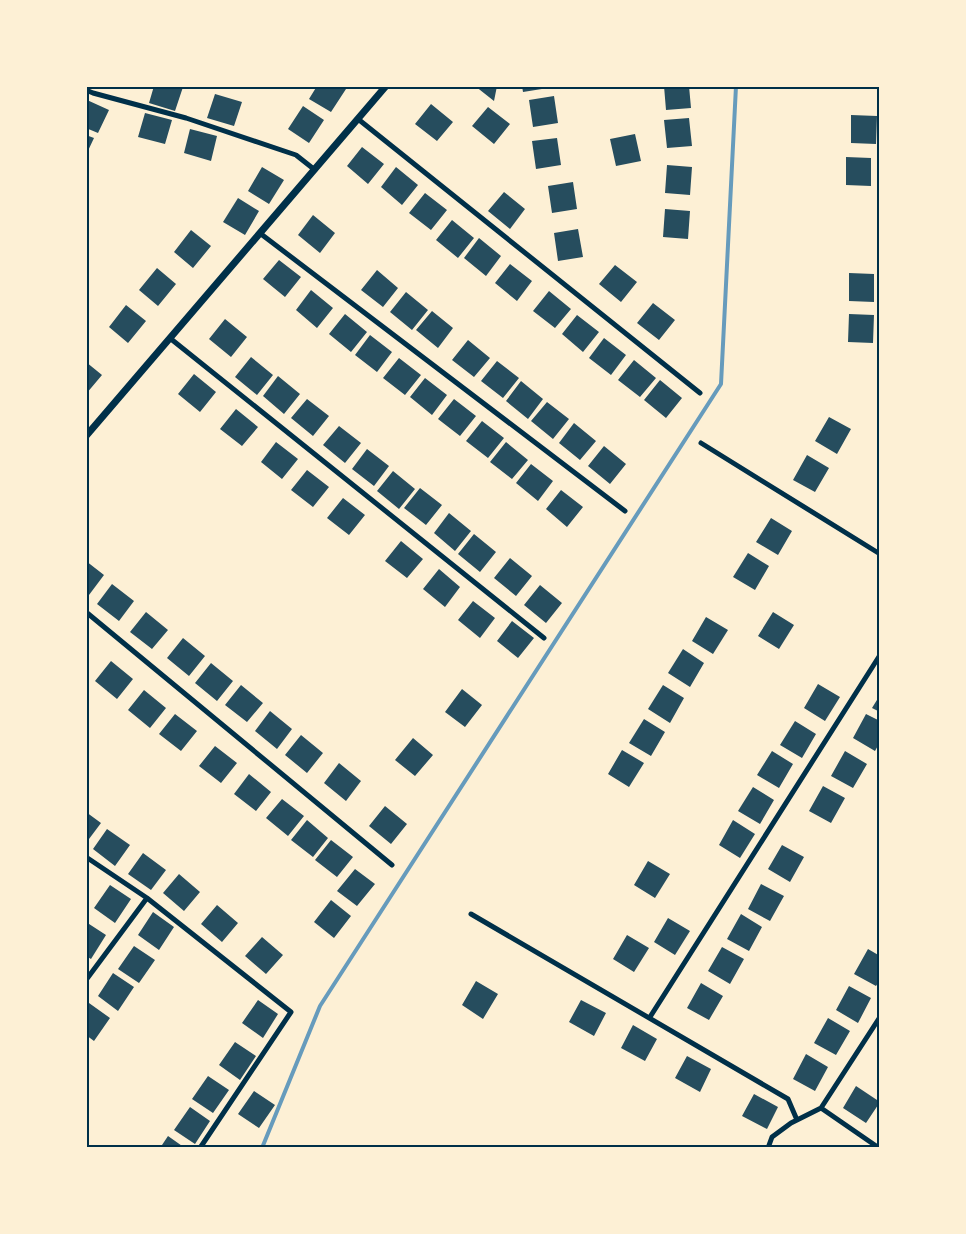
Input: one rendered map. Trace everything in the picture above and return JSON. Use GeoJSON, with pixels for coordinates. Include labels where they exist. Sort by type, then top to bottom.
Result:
{"type":"FeatureCollection","features":[{"type":"Feature","properties":{"kind":"street"},"geometry":{"type":"LineString","coordinates":[[86,436],[386,86]]}},
{"type":"Feature","properties":{"kind":"street"},"geometry":{"type":"LineString","coordinates":[[86,90],[93,94],[186,118],[296,155],[315,170]]}},
{"type":"Feature","properties":{"kind":"street"},"geometry":{"type":"LineString","coordinates":[[358,119],[700,393]]}},
{"type":"Feature","properties":{"kind":"street"},"geometry":{"type":"LineString","coordinates":[[261,234],[625,511]]}},
{"type":"Feature","properties":{"kind":"street"},"geometry":{"type":"LineString","coordinates":[[171,338],[544,638]]}},
{"type":"Feature","properties":{"kind":"street"},"geometry":{"type":"LineString","coordinates":[[701,443],[880,554]]}},
{"type":"Feature","properties":{"kind":"street"},"geometry":{"type":"LineString","coordinates":[[86,612],[392,865]]}},
{"type":"Feature","properties":{"kind":"street"},"geometry":{"type":"LineString","coordinates":[[650,1017],[880,655]]}},
{"type":"Feature","properties":{"kind":"street"},"geometry":{"type":"LineString","coordinates":[[86,857],[146,898],[292,1012],[200,1148]]}},
{"type":"Feature","properties":{"kind":"street"},"geometry":{"type":"LineString","coordinates":[[86,980],[146,898]]}},
{"type":"Feature","properties":{"kind":"street"},"geometry":{"type":"LineString","coordinates":[[471,914],[788,1099],[797,1120]]}},
{"type":"Feature","properties":{"kind":"street"},"geometry":{"type":"LineString","coordinates":[[768,1148],[772,1137],[797,1120],[821,1108],[880,1017]]}},
{"type":"Feature","properties":{"kind":"street"},"geometry":{"type":"LineString","coordinates":[[821,1108],[880,1148]]}},
{"type":"Feature","properties":{"kind":"building"},"geometry":{"type":"Polygon","coordinates":[[[154,86],[183,87],[175,111],[149,103],[154,86]]]}},
{"type":"Feature","properties":{"kind":"building"},"geometry":{"type":"Polygon","coordinates":[[[317,86],[342,86],[346,89],[331,112],[309,99],[317,86]]]}},
{"type":"Feature","properties":{"kind":"building"},"geometry":{"type":"Polygon","coordinates":[[[475,86],[497,86],[494,101],[475,86]]]}},
{"type":"Feature","properties":{"kind":"building"},"geometry":{"type":"Polygon","coordinates":[[[522,86],[548,86],[548,88],[523,92],[522,86]]]}},
{"type":"Feature","properties":{"kind":"building"},"geometry":{"type":"Polygon","coordinates":[[[664,86],[689,86],[691,108],[666,110],[664,86]]]}},
{"type":"Feature","properties":{"kind":"building"},"geometry":{"type":"Polygon","coordinates":[[[215,94],[242,102],[234,126],[207,118],[215,94]]]}},
{"type":"Feature","properties":{"kind":"building"},"geometry":{"type":"Polygon","coordinates":[[[554,96],[558,123],[533,127],[529,100],[554,96]]]}},
{"type":"Feature","properties":{"kind":"building"},"geometry":{"type":"Polygon","coordinates":[[[87,100],[109,110],[98,133],[86,128],[87,100]]]}},
{"type":"Feature","properties":{"kind":"building"},"geometry":{"type":"Polygon","coordinates":[[[431,104],[453,122],[437,141],[415,124],[431,104]]]}},
{"type":"Feature","properties":{"kind":"building"},"geometry":{"type":"Polygon","coordinates":[[[303,106],[324,120],[309,143],[288,129],[303,106]]]}},
{"type":"Feature","properties":{"kind":"building"},"geometry":{"type":"Polygon","coordinates":[[[488,107],[510,124],[494,144],[472,126],[488,107]]]}},
{"type":"Feature","properties":{"kind":"building"},"geometry":{"type":"Polygon","coordinates":[[[145,113],[172,120],[165,144],[138,137],[145,113]]]}},
{"type":"Feature","properties":{"kind":"building"},"geometry":{"type":"Polygon","coordinates":[[[851,115],[877,116],[876,144],[851,143],[851,115]]]}},
{"type":"Feature","properties":{"kind":"building"},"geometry":{"type":"Polygon","coordinates":[[[689,118],[692,146],[667,148],[664,120],[689,118]]]}},
{"type":"Feature","properties":{"kind":"building"},"geometry":{"type":"Polygon","coordinates":[[[190,129],[217,136],[211,161],[184,153],[190,129]]]}},
{"type":"Feature","properties":{"kind":"building"},"geometry":{"type":"Polygon","coordinates":[[[635,134],[641,161],[616,166],[610,139],[635,134]]]}},
{"type":"Feature","properties":{"kind":"building"},"geometry":{"type":"Polygon","coordinates":[[[86,135],[94,138],[86,155],[86,135]]]}},
{"type":"Feature","properties":{"kind":"building"},"geometry":{"type":"Polygon","coordinates":[[[557,138],[561,165],[536,169],[532,141],[557,138]]]}},
{"type":"Feature","properties":{"kind":"building"},"geometry":{"type":"Polygon","coordinates":[[[362,147],[384,164],[368,184],[347,166],[362,147]]]}},
{"type":"Feature","properties":{"kind":"building"},"geometry":{"type":"Polygon","coordinates":[[[846,157],[871,158],[871,186],[846,185],[846,157]]]}},
{"type":"Feature","properties":{"kind":"building"},"geometry":{"type":"Polygon","coordinates":[[[667,165],[692,167],[690,195],[665,193],[667,165]]]}},
{"type":"Feature","properties":{"kind":"building"},"geometry":{"type":"Polygon","coordinates":[[[262,167],[284,180],[269,204],[248,191],[262,167]]]}},
{"type":"Feature","properties":{"kind":"building"},"geometry":{"type":"Polygon","coordinates":[[[396,167],[418,185],[402,205],[381,187],[396,167]]]}},
{"type":"Feature","properties":{"kind":"building"},"geometry":{"type":"Polygon","coordinates":[[[573,182],[577,209],[552,213],[548,186],[573,182]]]}},
{"type":"Feature","properties":{"kind":"building"},"geometry":{"type":"Polygon","coordinates":[[[504,192],[525,209],[510,229],[488,211],[504,192]]]}},
{"type":"Feature","properties":{"kind":"building"},"geometry":{"type":"Polygon","coordinates":[[[425,193],[447,210],[431,230],[409,213],[425,193]]]}},
{"type":"Feature","properties":{"kind":"building"},"geometry":{"type":"Polygon","coordinates":[[[238,198],[259,211],[245,235],[223,222],[238,198]]]}},
{"type":"Feature","properties":{"kind":"building"},"geometry":{"type":"Polygon","coordinates":[[[665,209],[690,211],[688,239],[663,237],[665,209]]]}},
{"type":"Feature","properties":{"kind":"building"},"geometry":{"type":"Polygon","coordinates":[[[313,215],[335,233],[320,253],[298,235],[313,215]]]}},
{"type":"Feature","properties":{"kind":"building"},"geometry":{"type":"Polygon","coordinates":[[[452,220],[474,238],[458,258],[436,240],[452,220]]]}},
{"type":"Feature","properties":{"kind":"building"},"geometry":{"type":"Polygon","coordinates":[[[578,229],[583,257],[558,261],[554,233],[578,229]]]}},
{"type":"Feature","properties":{"kind":"building"},"geometry":{"type":"Polygon","coordinates":[[[191,230],[211,246],[193,268],[174,252],[191,230]]]}},
{"type":"Feature","properties":{"kind":"building"},"geometry":{"type":"Polygon","coordinates":[[[479,238],[501,256],[486,276],[464,258],[479,238]]]}},
{"type":"Feature","properties":{"kind":"building"},"geometry":{"type":"Polygon","coordinates":[[[279,260],[301,277],[285,297],[263,279],[279,260]]]}},
{"type":"Feature","properties":{"kind":"building"},"geometry":{"type":"Polygon","coordinates":[[[510,264],[532,281],[517,301],[495,283],[510,264]]]}},
{"type":"Feature","properties":{"kind":"building"},"geometry":{"type":"Polygon","coordinates":[[[615,265],[637,282],[621,302],[599,284],[615,265]]]}},
{"type":"Feature","properties":{"kind":"building"},"geometry":{"type":"Polygon","coordinates":[[[157,268],[176,284],[158,306],[139,290],[157,268]]]}},
{"type":"Feature","properties":{"kind":"building"},"geometry":{"type":"Polygon","coordinates":[[[377,270],[398,288],[383,307],[361,290],[377,270]]]}},
{"type":"Feature","properties":{"kind":"building"},"geometry":{"type":"Polygon","coordinates":[[[849,273],[874,274],[874,302],[849,301],[849,273]]]}},
{"type":"Feature","properties":{"kind":"building"},"geometry":{"type":"Polygon","coordinates":[[[311,290],[333,308],[317,328],[296,310],[311,290]]]}},
{"type":"Feature","properties":{"kind":"building"},"geometry":{"type":"Polygon","coordinates":[[[549,291],[571,309],[555,328],[533,311],[549,291]]]}},
{"type":"Feature","properties":{"kind":"building"},"geometry":{"type":"Polygon","coordinates":[[[406,292],[428,310],[412,330],[390,312],[406,292]]]}},
{"type":"Feature","properties":{"kind":"building"},"geometry":{"type":"Polygon","coordinates":[[[653,303],[675,320],[659,340],[637,323],[653,303]]]}},
{"type":"Feature","properties":{"kind":"building"},"geometry":{"type":"Polygon","coordinates":[[[126,305],[146,321],[128,343],[109,327],[126,305]]]}},
{"type":"Feature","properties":{"kind":"building"},"geometry":{"type":"Polygon","coordinates":[[[432,311],[453,328],[438,348],[416,330],[432,311]]]}},
{"type":"Feature","properties":{"kind":"building"},"geometry":{"type":"Polygon","coordinates":[[[345,314],[367,332],[351,352],[329,334],[345,314]]]}},
{"type":"Feature","properties":{"kind":"building"},"geometry":{"type":"Polygon","coordinates":[[[849,314],[874,315],[873,343],[848,342],[849,314]]]}},
{"type":"Feature","properties":{"kind":"building"},"geometry":{"type":"Polygon","coordinates":[[[577,315],[599,332],[583,352],[562,334],[577,315]]]}},
{"type":"Feature","properties":{"kind":"building"},"geometry":{"type":"Polygon","coordinates":[[[225,319],[247,337],[231,357],[209,339],[225,319]]]}},
{"type":"Feature","properties":{"kind":"building"},"geometry":{"type":"Polygon","coordinates":[[[370,335],[392,352],[377,372],[355,355],[370,335]]]}},
{"type":"Feature","properties":{"kind":"building"},"geometry":{"type":"Polygon","coordinates":[[[604,338],[626,355],[611,375],[589,358],[604,338]]]}},
{"type":"Feature","properties":{"kind":"building"},"geometry":{"type":"Polygon","coordinates":[[[468,340],[490,358],[474,377],[452,360],[468,340]]]}},
{"type":"Feature","properties":{"kind":"building"},"geometry":{"type":"Polygon","coordinates":[[[251,357],[273,375],[257,395],[235,377],[251,357]]]}},
{"type":"Feature","properties":{"kind":"building"},"geometry":{"type":"Polygon","coordinates":[[[399,358],[421,375],[405,395],[383,378],[399,358]]]}},
{"type":"Feature","properties":{"kind":"building"},"geometry":{"type":"Polygon","coordinates":[[[634,360],[656,378],[640,397],[618,380],[634,360]]]}},
{"type":"Feature","properties":{"kind":"building"},"geometry":{"type":"Polygon","coordinates":[[[497,361],[519,378],[503,398],[481,381],[497,361]]]}},
{"type":"Feature","properties":{"kind":"building"},"geometry":{"type":"Polygon","coordinates":[[[86,362],[102,375],[86,394],[86,362]]]}},
{"type":"Feature","properties":{"kind":"building"},"geometry":{"type":"Polygon","coordinates":[[[194,374],[216,392],[200,412],[178,394],[194,374]]]}},
{"type":"Feature","properties":{"kind":"building"},"geometry":{"type":"Polygon","coordinates":[[[278,376],[300,394],[284,414],[263,396],[278,376]]]}},
{"type":"Feature","properties":{"kind":"building"},"geometry":{"type":"Polygon","coordinates":[[[425,378],[447,395],[432,415],[410,397],[425,378]]]}},
{"type":"Feature","properties":{"kind":"building"},"geometry":{"type":"Polygon","coordinates":[[[660,380],[682,398],[666,418],[644,400],[660,380]]]}},
{"type":"Feature","properties":{"kind":"building"},"geometry":{"type":"Polygon","coordinates":[[[521,381],[543,399],[528,419],[506,401],[521,381]]]}},
{"type":"Feature","properties":{"kind":"building"},"geometry":{"type":"Polygon","coordinates":[[[307,399],[329,416],[313,436],[291,418],[307,399]]]}},
{"type":"Feature","properties":{"kind":"building"},"geometry":{"type":"Polygon","coordinates":[[[454,399],[476,416],[460,436],[438,419],[454,399]]]}},
{"type":"Feature","properties":{"kind":"building"},"geometry":{"type":"Polygon","coordinates":[[[547,402],[569,419],[553,439],[531,421],[547,402]]]}},
{"type":"Feature","properties":{"kind":"building"},"geometry":{"type":"Polygon","coordinates":[[[236,409],[258,427],[242,446],[220,429],[236,409]]]}},
{"type":"Feature","properties":{"kind":"building"},"geometry":{"type":"Polygon","coordinates":[[[829,417],[851,429],[837,454],[815,441],[829,417]]]}},
{"type":"Feature","properties":{"kind":"building"},"geometry":{"type":"Polygon","coordinates":[[[482,421],[504,438],[488,458],[466,441],[482,421]]]}},
{"type":"Feature","properties":{"kind":"building"},"geometry":{"type":"Polygon","coordinates":[[[574,423],[596,441],[580,460],[559,443],[574,423]]]}},
{"type":"Feature","properties":{"kind":"building"},"geometry":{"type":"Polygon","coordinates":[[[339,426],[361,443],[345,463],[323,445],[339,426]]]}},
{"type":"Feature","properties":{"kind":"building"},"geometry":{"type":"Polygon","coordinates":[[[276,442],[298,459],[282,479],[261,462],[276,442]]]}},
{"type":"Feature","properties":{"kind":"building"},"geometry":{"type":"Polygon","coordinates":[[[506,442],[528,460],[512,479],[490,462],[506,442]]]}},
{"type":"Feature","properties":{"kind":"building"},"geometry":{"type":"Polygon","coordinates":[[[604,446],[626,464],[610,484],[588,466],[604,446]]]}},
{"type":"Feature","properties":{"kind":"building"},"geometry":{"type":"Polygon","coordinates":[[[367,449],[389,466],[374,486],[352,469],[367,449]]]}},
{"type":"Feature","properties":{"kind":"building"},"geometry":{"type":"Polygon","coordinates":[[[807,455],[829,468],[815,492],[793,480],[807,455]]]}},
{"type":"Feature","properties":{"kind":"building"},"geometry":{"type":"Polygon","coordinates":[[[531,464],[553,481],[538,501],[516,483],[531,464]]]}},
{"type":"Feature","properties":{"kind":"building"},"geometry":{"type":"Polygon","coordinates":[[[307,470],[329,487],[313,507],[291,490],[307,470]]]}},
{"type":"Feature","properties":{"kind":"building"},"geometry":{"type":"Polygon","coordinates":[[[393,471],[415,489],[399,509],[377,491],[393,471]]]}},
{"type":"Feature","properties":{"kind":"building"},"geometry":{"type":"Polygon","coordinates":[[[420,488],[442,505],[426,525],[404,508],[420,488]]]}},
{"type":"Feature","properties":{"kind":"building"},"geometry":{"type":"Polygon","coordinates":[[[561,490],[583,507],[567,527],[546,509],[561,490]]]}},
{"type":"Feature","properties":{"kind":"building"},"geometry":{"type":"Polygon","coordinates":[[[343,498],[365,515],[349,535],[327,518],[343,498]]]}},
{"type":"Feature","properties":{"kind":"building"},"geometry":{"type":"Polygon","coordinates":[[[449,513],[471,531],[455,551],[434,533],[449,513]]]}},
{"type":"Feature","properties":{"kind":"building"},"geometry":{"type":"Polygon","coordinates":[[[771,518],[792,531],[778,555],[756,542],[771,518]]]}},
{"type":"Feature","properties":{"kind":"building"},"geometry":{"type":"Polygon","coordinates":[[[474,534],[496,552],[480,572],[458,554],[474,534]]]}},
{"type":"Feature","properties":{"kind":"building"},"geometry":{"type":"Polygon","coordinates":[[[401,541],[423,559],[407,578],[385,561],[401,541]]]}},
{"type":"Feature","properties":{"kind":"building"},"geometry":{"type":"Polygon","coordinates":[[[748,553],[769,566],[755,590],[733,577],[748,553]]]}},
{"type":"Feature","properties":{"kind":"building"},"geometry":{"type":"Polygon","coordinates":[[[510,558],[532,576],[516,596],[494,578],[510,558]]]}},
{"type":"Feature","properties":{"kind":"building"},"geometry":{"type":"Polygon","coordinates":[[[86,561],[104,575],[89,595],[86,593],[86,561]]]}},
{"type":"Feature","properties":{"kind":"building"},"geometry":{"type":"Polygon","coordinates":[[[439,569],[460,587],[445,607],[423,589],[439,569]]]}},
{"type":"Feature","properties":{"kind":"building"},"geometry":{"type":"Polygon","coordinates":[[[112,584],[134,601],[119,621],[97,604],[112,584]]]}},
{"type":"Feature","properties":{"kind":"building"},"geometry":{"type":"Polygon","coordinates":[[[540,585],[562,603],[546,623],[524,605],[540,585]]]}},
{"type":"Feature","properties":{"kind":"building"},"geometry":{"type":"Polygon","coordinates":[[[473,601],[495,618],[480,638],[458,620],[473,601]]]}},
{"type":"Feature","properties":{"kind":"building"},"geometry":{"type":"Polygon","coordinates":[[[146,612],[168,630],[152,649],[130,632],[146,612]]]}},
{"type":"Feature","properties":{"kind":"building"},"geometry":{"type":"Polygon","coordinates":[[[773,612],[794,625],[779,649],[758,636],[773,612]]]}},
{"type":"Feature","properties":{"kind":"building"},"geometry":{"type":"Polygon","coordinates":[[[706,617],[728,630],[713,654],[692,641],[706,617]]]}},
{"type":"Feature","properties":{"kind":"building"},"geometry":{"type":"Polygon","coordinates":[[[512,621],[534,638],[518,658],[497,641],[512,621]]]}},
{"type":"Feature","properties":{"kind":"building"},"geometry":{"type":"Polygon","coordinates":[[[183,638],[205,656],[189,676],[167,658],[183,638]]]}},
{"type":"Feature","properties":{"kind":"building"},"geometry":{"type":"Polygon","coordinates":[[[683,649],[704,663],[690,687],[668,673],[683,649]]]}},
{"type":"Feature","properties":{"kind":"building"},"geometry":{"type":"Polygon","coordinates":[[[111,661],[133,679],[117,699],[95,681],[111,661]]]}},
{"type":"Feature","properties":{"kind":"building"},"geometry":{"type":"Polygon","coordinates":[[[211,663],[233,681],[217,701],[195,683],[211,663]]]}},
{"type":"Feature","properties":{"kind":"building"},"geometry":{"type":"Polygon","coordinates":[[[818,684],[840,697],[825,721],[804,708],[818,684]]]}},
{"type":"Feature","properties":{"kind":"building"},"geometry":{"type":"Polygon","coordinates":[[[241,685],[263,703],[247,722],[225,705],[241,685]]]}},
{"type":"Feature","properties":{"kind":"building"},"geometry":{"type":"Polygon","coordinates":[[[663,685],[684,698],[670,723],[648,709],[663,685]]]}},
{"type":"Feature","properties":{"kind":"building"},"geometry":{"type":"Polygon","coordinates":[[[462,689],[482,705],[465,727],[445,712],[462,689]]]}},
{"type":"Feature","properties":{"kind":"building"},"geometry":{"type":"Polygon","coordinates":[[[144,690],[166,708],[150,728],[128,710],[144,690]]]}},
{"type":"Feature","properties":{"kind":"building"},"geometry":{"type":"Polygon","coordinates":[[[880,695],[880,712],[872,708],[880,695]]]}},
{"type":"Feature","properties":{"kind":"building"},"geometry":{"type":"Polygon","coordinates":[[[270,711],[292,729],[277,749],[255,731],[270,711]]]}},
{"type":"Feature","properties":{"kind":"building"},"geometry":{"type":"Polygon","coordinates":[[[175,714],[197,731],[181,751],[159,734],[175,714]]]}},
{"type":"Feature","properties":{"kind":"building"},"geometry":{"type":"Polygon","coordinates":[[[866,714],[880,721],[880,742],[875,751],[853,738],[866,714]]]}},
{"type":"Feature","properties":{"kind":"building"},"geometry":{"type":"Polygon","coordinates":[[[644,719],[665,732],[651,756],[629,743],[644,719]]]}},
{"type":"Feature","properties":{"kind":"building"},"geometry":{"type":"Polygon","coordinates":[[[795,721],[816,734],[802,758],[780,745],[795,721]]]}},
{"type":"Feature","properties":{"kind":"building"},"geometry":{"type":"Polygon","coordinates":[[[301,735],[323,753],[307,773],[285,755],[301,735]]]}},
{"type":"Feature","properties":{"kind":"building"},"geometry":{"type":"Polygon","coordinates":[[[413,738],[433,755],[415,776],[395,760],[413,738]]]}},
{"type":"Feature","properties":{"kind":"building"},"geometry":{"type":"Polygon","coordinates":[[[215,746],[237,763],[221,783],[199,766],[215,746]]]}},
{"type":"Feature","properties":{"kind":"building"},"geometry":{"type":"Polygon","coordinates":[[[622,750],[644,763],[629,787],[608,774],[622,750]]]}},
{"type":"Feature","properties":{"kind":"building"},"geometry":{"type":"Polygon","coordinates":[[[772,751],[793,764],[779,788],[757,775],[772,751]]]}},
{"type":"Feature","properties":{"kind":"building"},"geometry":{"type":"Polygon","coordinates":[[[845,751],[867,764],[853,788],[831,776],[845,751]]]}},
{"type":"Feature","properties":{"kind":"building"},"geometry":{"type":"Polygon","coordinates":[[[339,763],[361,781],[346,801],[324,783],[339,763]]]}},
{"type":"Feature","properties":{"kind":"building"},"geometry":{"type":"Polygon","coordinates":[[[249,774],[271,792],[256,811],[234,794],[249,774]]]}},
{"type":"Feature","properties":{"kind":"building"},"geometry":{"type":"Polygon","coordinates":[[[823,786],[845,798],[831,823],[809,811],[823,786]]]}},
{"type":"Feature","properties":{"kind":"building"},"geometry":{"type":"Polygon","coordinates":[[[753,787],[774,800],[760,824],[738,811],[753,787]]]}},
{"type":"Feature","properties":{"kind":"building"},"geometry":{"type":"Polygon","coordinates":[[[282,799],[304,816],[288,836],[266,818],[282,799]]]}},
{"type":"Feature","properties":{"kind":"building"},"geometry":{"type":"Polygon","coordinates":[[[385,806],[407,824],[391,844],[369,826],[385,806]]]}},
{"type":"Feature","properties":{"kind":"building"},"geometry":{"type":"Polygon","coordinates":[[[86,812],[101,823],[86,843],[86,812]]]}},
{"type":"Feature","properties":{"kind":"building"},"geometry":{"type":"Polygon","coordinates":[[[307,820],[328,838],[313,857],[291,840],[307,820]]]}},
{"type":"Feature","properties":{"kind":"building"},"geometry":{"type":"Polygon","coordinates":[[[733,820],[755,834],[740,858],[719,845],[733,820]]]}},
{"type":"Feature","properties":{"kind":"building"},"geometry":{"type":"Polygon","coordinates":[[[107,829],[130,845],[115,866],[93,849],[107,829]]]}},
{"type":"Feature","properties":{"kind":"building"},"geometry":{"type":"Polygon","coordinates":[[[331,840],[353,857],[337,877],[315,860],[331,840]]]}},
{"type":"Feature","properties":{"kind":"building"},"geometry":{"type":"Polygon","coordinates":[[[782,845],[804,857],[790,882],[768,869],[782,845]]]}},
{"type":"Feature","properties":{"kind":"building"},"geometry":{"type":"Polygon","coordinates":[[[143,853],[166,870],[151,890],[128,874],[143,853]]]}},
{"type":"Feature","properties":{"kind":"building"},"geometry":{"type":"Polygon","coordinates":[[[648,861],[670,874],[655,898],[634,885],[648,861]]]}},
{"type":"Feature","properties":{"kind":"building"},"geometry":{"type":"Polygon","coordinates":[[[355,869],[375,884],[357,906],[337,891],[355,869]]]}},
{"type":"Feature","properties":{"kind":"building"},"geometry":{"type":"Polygon","coordinates":[[[179,874],[200,892],[184,911],[163,893],[179,874]]]}},
{"type":"Feature","properties":{"kind":"building"},"geometry":{"type":"Polygon","coordinates":[[[761,884],[784,896],[770,921],[748,909],[761,884]]]}},
{"type":"Feature","properties":{"kind":"building"},"geometry":{"type":"Polygon","coordinates":[[[110,885],[131,899],[115,923],[94,908],[110,885]]]}},
{"type":"Feature","properties":{"kind":"building"},"geometry":{"type":"Polygon","coordinates":[[[331,900],[351,916],[334,938],[314,922],[331,900]]]}},
{"type":"Feature","properties":{"kind":"building"},"geometry":{"type":"Polygon","coordinates":[[[217,905],[238,923],[222,942],[201,924],[217,905]]]}},
{"type":"Feature","properties":{"kind":"building"},"geometry":{"type":"Polygon","coordinates":[[[153,912],[174,927],[159,950],[138,935],[153,912]]]}},
{"type":"Feature","properties":{"kind":"building"},"geometry":{"type":"Polygon","coordinates":[[[741,914],[762,927],[749,951],[727,939],[741,914]]]}},
{"type":"Feature","properties":{"kind":"building"},"geometry":{"type":"Polygon","coordinates":[[[668,918],[690,931],[675,955],[654,942],[668,918]]]}},
{"type":"Feature","properties":{"kind":"building"},"geometry":{"type":"Polygon","coordinates":[[[86,922],[106,935],[91,959],[86,956],[86,922]]]}},
{"type":"Feature","properties":{"kind":"building"},"geometry":{"type":"Polygon","coordinates":[[[627,935],[649,948],[634,972],[613,959],[627,935]]]}},
{"type":"Feature","properties":{"kind":"building"},"geometry":{"type":"Polygon","coordinates":[[[262,937],[283,955],[266,974],[245,956],[262,937]]]}},
{"type":"Feature","properties":{"kind":"building"},"geometry":{"type":"Polygon","coordinates":[[[134,946],[155,960],[139,983],[118,969],[134,946]]]}},
{"type":"Feature","properties":{"kind":"building"},"geometry":{"type":"Polygon","coordinates":[[[722,947],[744,959],[730,984],[708,971],[722,947]]]}},
{"type":"Feature","properties":{"kind":"building"},"geometry":{"type":"Polygon","coordinates":[[[868,949],[880,956],[880,980],[876,986],[854,974],[868,949]]]}},
{"type":"Feature","properties":{"kind":"building"},"geometry":{"type":"Polygon","coordinates":[[[113,973],[134,987],[118,1011],[98,996],[113,973]]]}},
{"type":"Feature","properties":{"kind":"building"},"geometry":{"type":"Polygon","coordinates":[[[476,981],[498,994],[483,1019],[462,1005],[476,981]]]}},
{"type":"Feature","properties":{"kind":"building"},"geometry":{"type":"Polygon","coordinates":[[[701,983],[723,996],[709,1020],[687,1008],[701,983]]]}},
{"type":"Feature","properties":{"kind":"building"},"geometry":{"type":"Polygon","coordinates":[[[849,986],[871,998],[858,1023],[836,1010],[849,986]]]}},
{"type":"Feature","properties":{"kind":"building"},"geometry":{"type":"Polygon","coordinates":[[[258,1000],[278,1014],[263,1038],[242,1023],[258,1000]]]}},
{"type":"Feature","properties":{"kind":"building"},"geometry":{"type":"Polygon","coordinates":[[[581,1000],[606,1013],[594,1036],[569,1022],[581,1000]]]}},
{"type":"Feature","properties":{"kind":"building"},"geometry":{"type":"Polygon","coordinates":[[[89,1003],[110,1018],[94,1041],[86,1035],[86,1008],[89,1003]]]}},
{"type":"Feature","properties":{"kind":"building"},"geometry":{"type":"Polygon","coordinates":[[[828,1018],[850,1031],[836,1055],[814,1043],[828,1018]]]}},
{"type":"Feature","properties":{"kind":"building"},"geometry":{"type":"Polygon","coordinates":[[[633,1025],[657,1039],[645,1061],[621,1048],[633,1025]]]}},
{"type":"Feature","properties":{"kind":"building"},"geometry":{"type":"Polygon","coordinates":[[[235,1042],[256,1056],[240,1080],[219,1065],[235,1042]]]}},
{"type":"Feature","properties":{"kind":"building"},"geometry":{"type":"Polygon","coordinates":[[[806,1054],[828,1067],[815,1091],[793,1079],[806,1054]]]}},
{"type":"Feature","properties":{"kind":"building"},"geometry":{"type":"Polygon","coordinates":[[[687,1056],[711,1069],[700,1092],[675,1078],[687,1056]]]}},
{"type":"Feature","properties":{"kind":"building"},"geometry":{"type":"Polygon","coordinates":[[[208,1076],[229,1090],[213,1113],[192,1099],[208,1076]]]}},
{"type":"Feature","properties":{"kind":"building"},"geometry":{"type":"Polygon","coordinates":[[[856,1086],[880,1102],[866,1123],[843,1108],[856,1086]]]}},
{"type":"Feature","properties":{"kind":"building"},"geometry":{"type":"Polygon","coordinates":[[[254,1091],[275,1105],[259,1128],[238,1114],[254,1091]]]}},
{"type":"Feature","properties":{"kind":"building"},"geometry":{"type":"Polygon","coordinates":[[[754,1094],[778,1107],[767,1129],[742,1116],[754,1094]]]}},
{"type":"Feature","properties":{"kind":"building"},"geometry":{"type":"Polygon","coordinates":[[[190,1107],[210,1121],[195,1144],[174,1130],[190,1107]]]}},
{"type":"Feature","properties":{"kind":"building"},"geometry":{"type":"Polygon","coordinates":[[[168,1136],[185,1148],[160,1148],[168,1136]]]}},
{"type":"Feature","properties":{"kind":"waterway"},"geometry":{"type":"LineString","coordinates":[[262,1148],[320,1006],[721,384],[736,86]]}}]}
